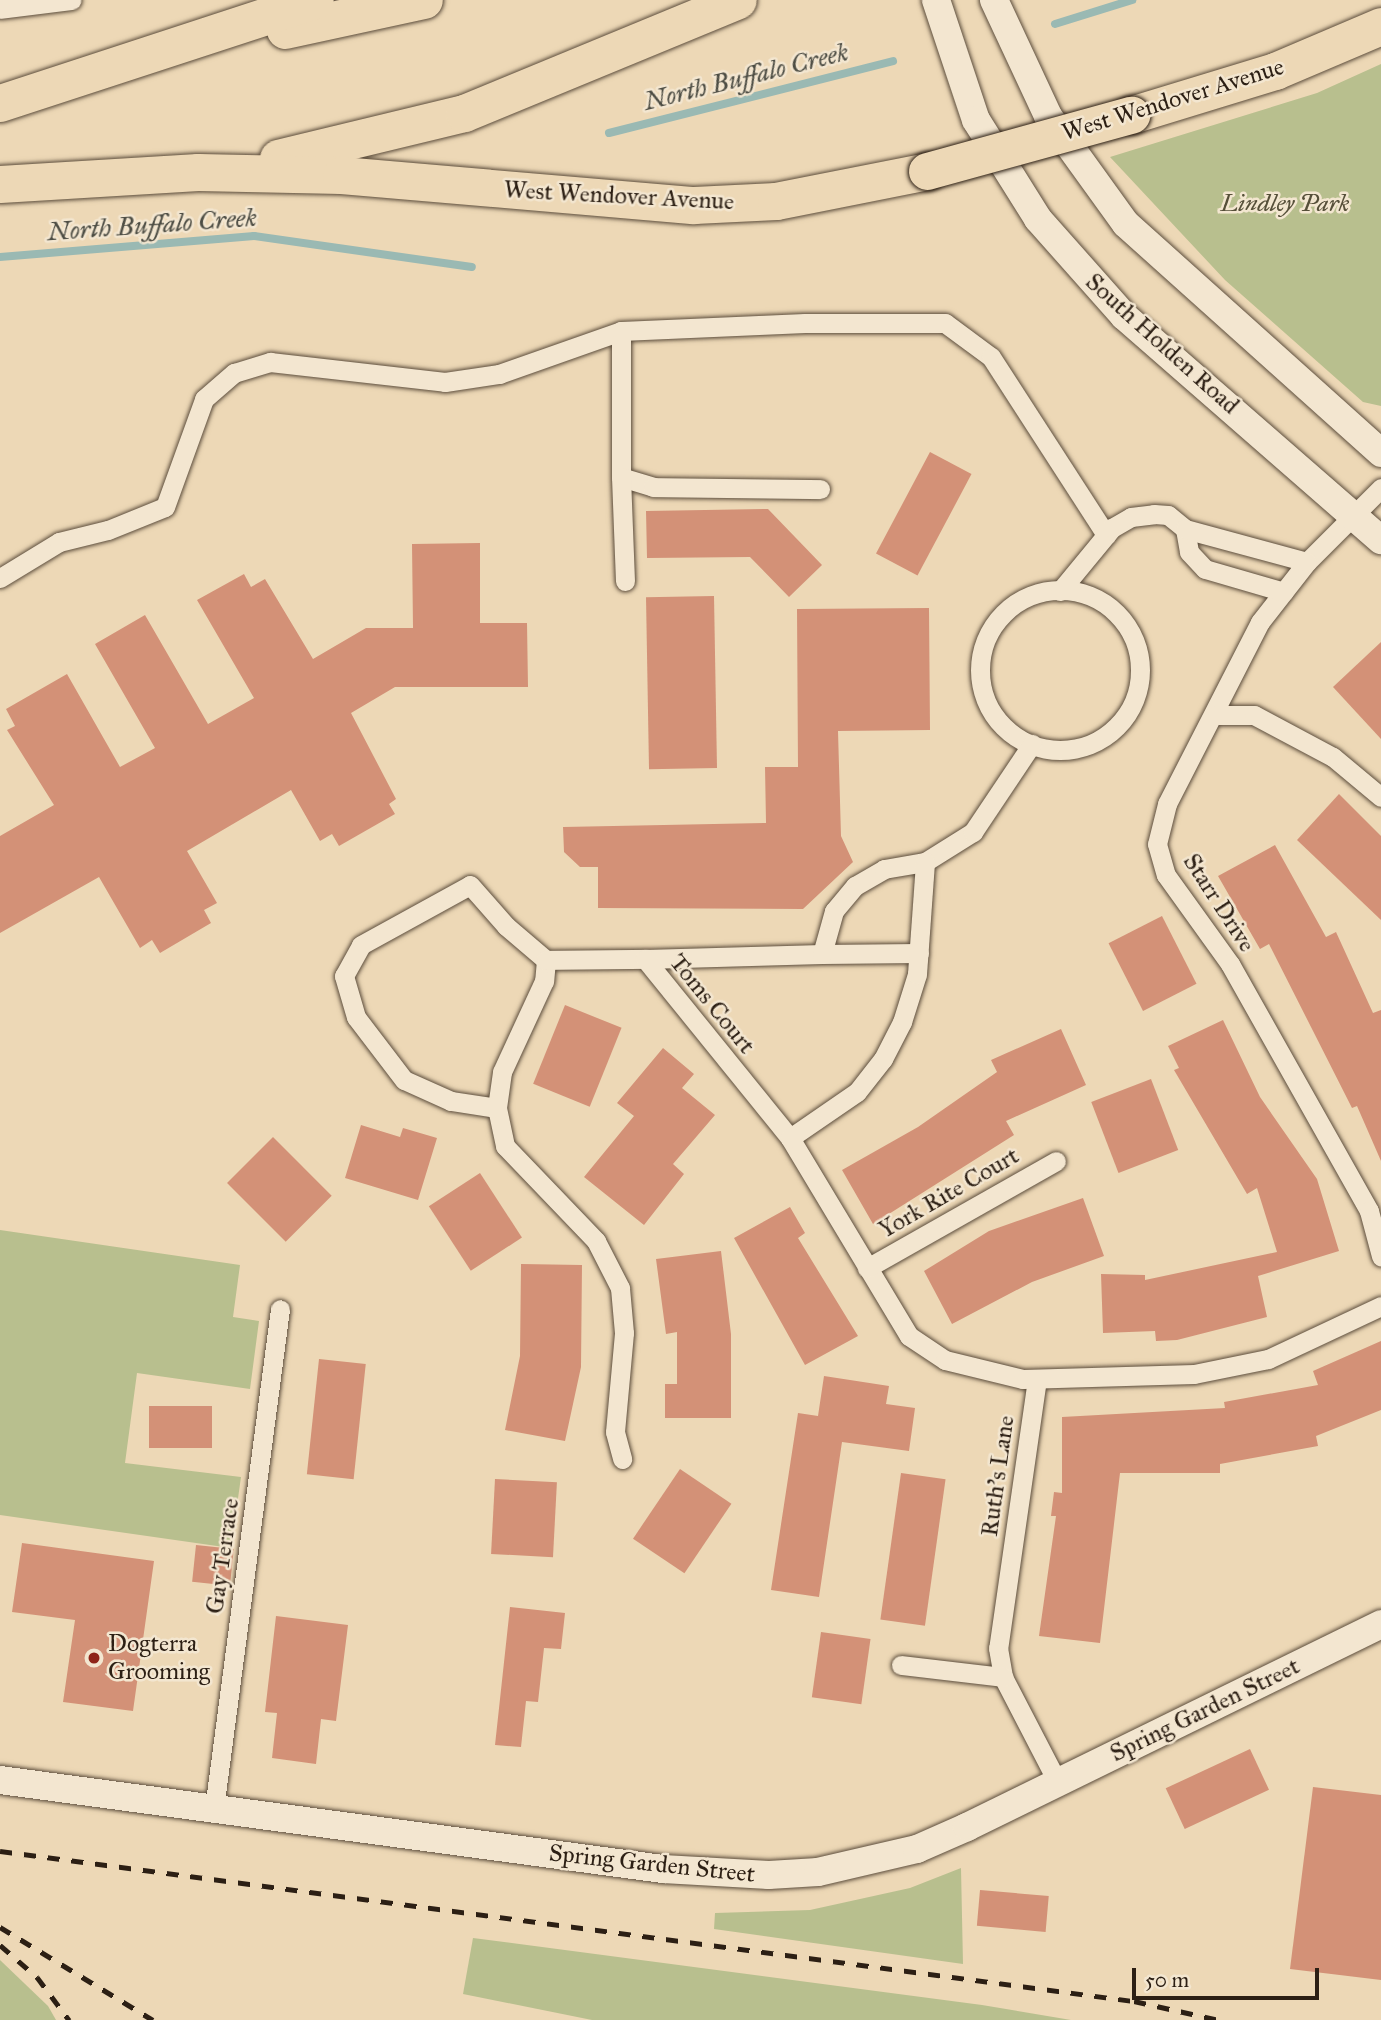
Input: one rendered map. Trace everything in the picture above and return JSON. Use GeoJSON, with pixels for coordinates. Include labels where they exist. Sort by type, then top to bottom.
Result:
{"type":"FeatureCollection","features":[{"type":"Feature","properties":{"kind":"highway"},"geometry":{"type":"LineString","coordinates":[[0,103],[174,50],[315,0]]}},
{"type":"Feature","properties":{"kind":"highway"},"geometry":{"type":"LineString","coordinates":[[174,50],[424,0]]}},
{"type":"Feature","properties":{"kind":"highway"},"geometry":{"type":"LineString","coordinates":[[198,172],[322,150],[464,113],[738,0]]}},
{"type":"Feature","properties":{"kind":"highway","name":"West Wendover Avenue"},"geometry":{"type":"LineString","coordinates":[[0,184],[198,172],[341,175],[694,205],[776,201],[928,171],[1131,115],[1275,71],[1381,26]]}},
{"type":"Feature","properties":{"kind":"main road","name":"South Holden Road"},"geometry":{"type":"LineString","coordinates":[[936,0],[956,73],[976,120],[1038,219],[1125,316],[1381,540]]}},
{"type":"Feature","properties":{"kind":"main road"},"geometry":{"type":"LineString","coordinates":[[994,0],[1048,116],[1126,224],[1381,453]]}},
{"type":"Feature","properties":{"kind":"main road","name":"Spring Garden Street"},"geometry":{"type":"LineString","coordinates":[[0,1780],[663,1869],[769,1875],[818,1872],[917,1849],[1058,1783],[1381,1624]]}},
{"type":"Feature","properties":{"kind":"street"},"geometry":{"type":"LineString","coordinates":[[0,9],[71,0]]}},
{"type":"Feature","properties":{"kind":"street"},"geometry":{"type":"LineString","coordinates":[[0,578],[59,542],[108,530],[165,506],[204,398],[234,373],[270,362],[444,382],[499,374],[621,331],[945,323],[991,357],[1106,535]]}},
{"type":"Feature","properties":{"kind":"street"},"geometry":{"type":"LineString","coordinates":[[621,331],[621,477],[625,581]]}},
{"type":"Feature","properties":{"kind":"street"},"geometry":{"type":"LineString","coordinates":[[621,477],[653,487],[820,489]]}},
{"type":"Feature","properties":{"kind":"street","name":"Starr Drive"},"geometry":{"type":"LineString","coordinates":[[1381,488],[1307,562],[1260,622],[1217,715],[1167,804],[1157,844],[1166,875],[1230,964],[1369,1211],[1381,1256]]}},
{"type":"Feature","properties":{"kind":"street"},"geometry":{"type":"LineString","coordinates":[[1060,591],[1106,535],[1131,517],[1154,514],[1168,515],[1185,529],[1307,562]]}},
{"type":"Feature","properties":{"kind":"street"},"geometry":{"type":"LineString","coordinates":[[1185,529],[1189,552],[1205,569],[1283,592]]}},
{"type":"Feature","properties":{"kind":"street"},"geometry":{"type":"LineString","coordinates":[[1205,569],[1217,539]]}},
{"type":"Feature","properties":{"kind":"street"},"geometry":{"type":"LineString","coordinates":[[1060,591],[1099,600],[1124,622],[1141,660],[1140,689],[1126,715],[1105,736],[1077,747],[1032,744],[1005,729],[986,706],[978,678],[980,649],[994,623],[1017,602],[1060,591]]}},
{"type":"Feature","properties":{"kind":"street"},"geometry":{"type":"LineString","coordinates":[[1217,715],[1254,715],[1333,757],[1381,797]]}},
{"type":"Feature","properties":{"kind":"street"},"geometry":{"type":"LineString","coordinates":[[822,954],[834,911],[855,886],[884,869],[925,862],[972,832],[1032,744]]}},
{"type":"Feature","properties":{"kind":"street"},"geometry":{"type":"LineString","coordinates":[[790,1138],[857,1092],[884,1059],[906,1014],[919,953],[925,862]]}},
{"type":"Feature","properties":{"kind":"street"},"geometry":{"type":"LineString","coordinates":[[497,1108],[432,1095],[387,1063],[346,995],[347,967],[361,945],[377,933],[470,885],[506,926],[546,960],[544,981],[502,1072],[497,1108],[505,1146],[596,1241],[620,1289],[624,1333],[615,1432],[622,1459]]}},
{"type":"Feature","properties":{"kind":"street"},"geometry":{"type":"LineString","coordinates":[[645,959],[919,953]]}},
{"type":"Feature","properties":{"kind":"street","name":"Toms Court"},"geometry":{"type":"LineString","coordinates":[[546,960],[645,959],[790,1138],[867,1268]]}},
{"type":"Feature","properties":{"kind":"street","name":"York Rite Court"},"geometry":{"type":"LineString","coordinates":[[867,1268],[1056,1160]]}},
{"type":"Feature","properties":{"kind":"street"},"geometry":{"type":"LineString","coordinates":[[867,1268],[920,1345],[977,1371],[1037,1379],[1119,1379],[1244,1366],[1381,1306]]}},
{"type":"Feature","properties":{"kind":"street","name":"Gay Terrace"},"geometry":{"type":"LineString","coordinates":[[214,1809],[280,1309]]}},
{"type":"Feature","properties":{"kind":"street","name":"Ruth's Lane"},"geometry":{"type":"LineString","coordinates":[[1037,1379],[998,1648],[1003,1677],[1058,1783]]}},
{"type":"Feature","properties":{"kind":"street"},"geometry":{"type":"LineString","coordinates":[[901,1665],[1003,1677]]}},
{"type":"Feature","properties":{"kind":"green space","name":"Lindley Park"},"geometry":{"type":"Polygon","coordinates":[[[1381,64],[1381,406],[1363,402],[1225,280],[1110,157],[1317,93],[1381,64]]]}},
{"type":"Feature","properties":{"kind":"green space"},"geometry":{"type":"Polygon","coordinates":[[[0,1230],[240,1265],[233,1317],[259,1321],[250,1389],[137,1373],[125,1463],[241,1477],[231,1548],[0,1515],[0,1230]]]}},
{"type":"Feature","properties":{"kind":"green space"},"geometry":{"type":"Polygon","coordinates":[[[961,1868],[963,1964],[714,1929],[715,1913],[810,1910],[910,1888],[961,1868]]]}},
{"type":"Feature","properties":{"kind":"green space"},"geometry":{"type":"Polygon","coordinates":[[[473,1938],[982,2005],[1071,2020],[592,2020],[463,1994],[473,1938]]]}},
{"type":"Feature","properties":{"kind":"green space"},"geometry":{"type":"Polygon","coordinates":[[[0,1960],[48,2006],[56,2020],[0,2020],[0,1960]]]}},
{"type":"Feature","properties":{"kind":"building"},"geometry":{"type":"Polygon","coordinates":[[[930,452],[971,474],[918,576],[876,554],[930,452]]]}},
{"type":"Feature","properties":{"kind":"building"},"geometry":{"type":"Polygon","coordinates":[[[768,509],[822,565],[789,597],[750,557],[647,558],[646,511],[768,509]]]}},
{"type":"Feature","properties":{"kind":"building"},"geometry":{"type":"Polygon","coordinates":[[[480,543],[480,623],[527,623],[528,687],[395,687],[351,713],[396,799],[389,804],[395,814],[339,846],[332,834],[320,841],[291,790],[187,851],[217,903],[204,910],[211,923],[160,953],[152,940],[140,948],[99,877],[0,933],[0,836],[54,805],[7,730],[15,726],[6,709],[67,674],[120,767],[155,748],[95,644],[145,615],[208,724],[254,698],[197,600],[244,574],[251,587],[265,579],[313,659],[366,628],[413,628],[412,544],[480,543]]]}},
{"type":"Feature","properties":{"kind":"building"},"geometry":{"type":"Polygon","coordinates":[[[714,596],[717,768],[649,769],[646,597],[714,596]]]}},
{"type":"Feature","properties":{"kind":"building"},"geometry":{"type":"Polygon","coordinates":[[[929,608],[930,730],[838,731],[841,836],[853,862],[803,909],[598,908],[598,867],[580,867],[564,852],[563,827],[766,823],[765,767],[798,767],[797,609],[929,608]]]}},
{"type":"Feature","properties":{"kind":"building"},"geometry":{"type":"Polygon","coordinates":[[[1381,642],[1381,739],[1333,687],[1381,642]]]}},
{"type":"Feature","properties":{"kind":"building"},"geometry":{"type":"Polygon","coordinates":[[[1339,794],[1381,836],[1381,920],[1297,840],[1339,794]]]}},
{"type":"Feature","properties":{"kind":"building"},"geometry":{"type":"Polygon","coordinates":[[[1275,845],[1326,937],[1336,932],[1373,1013],[1381,1010],[1381,1161],[1357,1106],[1352,1108],[1269,944],[1260,949],[1218,876],[1275,845]]]}},
{"type":"Feature","properties":{"kind":"building"},"geometry":{"type":"Polygon","coordinates":[[[1162,916],[1197,984],[1143,1011],[1109,943],[1162,916]]]}},
{"type":"Feature","properties":{"kind":"building"},"geometry":{"type":"Polygon","coordinates":[[[565,1005],[622,1028],[590,1107],[533,1084],[565,1005]]]}},
{"type":"Feature","properties":{"kind":"building"},"geometry":{"type":"Polygon","coordinates":[[[1223,1020],[1260,1097],[1317,1179],[1339,1251],[1258,1276],[1267,1317],[1177,1340],[1156,1341],[1155,1331],[1103,1333],[1101,1274],[1145,1275],[1145,1280],[1277,1252],[1257,1188],[1247,1194],[1174,1070],[1179,1068],[1168,1046],[1223,1020]]]}},
{"type":"Feature","properties":{"kind":"building"},"geometry":{"type":"Polygon","coordinates":[[[1061,1029],[1086,1085],[1006,1121],[1014,1135],[873,1224],[842,1170],[918,1127],[997,1072],[991,1060],[1061,1029]]]}},
{"type":"Feature","properties":{"kind":"building"},"geometry":{"type":"Polygon","coordinates":[[[663,1048],[694,1074],[682,1088],[715,1115],[673,1164],[684,1174],[644,1225],[584,1177],[634,1116],[617,1103],[663,1048]]]}},
{"type":"Feature","properties":{"kind":"building"},"geometry":{"type":"Polygon","coordinates":[[[1151,1079],[1178,1150],[1118,1173],[1091,1102],[1151,1079]]]}},
{"type":"Feature","properties":{"kind":"building"},"geometry":{"type":"Polygon","coordinates":[[[361,1125],[400,1137],[403,1128],[437,1138],[418,1200],[345,1178],[361,1125]]]}},
{"type":"Feature","properties":{"kind":"building"},"geometry":{"type":"Polygon","coordinates":[[[273,1137],[332,1196],[286,1242],[227,1183],[273,1137]]]}},
{"type":"Feature","properties":{"kind":"building"},"geometry":{"type":"Polygon","coordinates":[[[480,1173],[522,1238],[471,1271],[429,1206],[480,1173]]]}},
{"type":"Feature","properties":{"kind":"building"},"geometry":{"type":"Polygon","coordinates":[[[1083,1198],[1104,1256],[1032,1282],[952,1324],[924,1271],[989,1231],[1083,1198]]]}},
{"type":"Feature","properties":{"kind":"building"},"geometry":{"type":"Polygon","coordinates":[[[790,1207],[805,1233],[798,1238],[858,1336],[805,1365],[734,1238],[790,1207]]]}},
{"type":"Feature","properties":{"kind":"building"},"geometry":{"type":"Polygon","coordinates":[[[721,1251],[731,1334],[731,1418],[665,1418],[665,1384],[677,1384],[677,1332],[666,1334],[656,1259],[721,1251]]]}},
{"type":"Feature","properties":{"kind":"building"},"geometry":{"type":"Polygon","coordinates":[[[521,1264],[582,1265],[581,1367],[565,1441],[505,1430],[520,1356],[521,1264]]]}},
{"type":"Feature","properties":{"kind":"building"},"geometry":{"type":"Polygon","coordinates":[[[1381,1341],[1381,1410],[1316,1436],[1318,1446],[1220,1464],[1220,1473],[1120,1473],[1100,1643],[1039,1636],[1056,1516],[1051,1516],[1054,1492],[1062,1493],[1062,1417],[1225,1408],[1224,1402],[1318,1385],[1313,1371],[1381,1341]]]}},
{"type":"Feature","properties":{"kind":"building"},"geometry":{"type":"Polygon","coordinates":[[[319,1359],[366,1364],[354,1479],[307,1474],[319,1359]]]}},
{"type":"Feature","properties":{"kind":"building"},"geometry":{"type":"Polygon","coordinates":[[[824,1376],[889,1386],[886,1404],[915,1408],[909,1451],[842,1442],[819,1597],[771,1590],[798,1413],[818,1416],[824,1376]]]}},
{"type":"Feature","properties":{"kind":"building"},"geometry":{"type":"Polygon","coordinates":[[[149,1406],[212,1406],[212,1448],[149,1448],[149,1406]]]}},
{"type":"Feature","properties":{"kind":"building"},"geometry":{"type":"Polygon","coordinates":[[[680,1469],[731,1504],[684,1573],[633,1539],[680,1469]]]}},
{"type":"Feature","properties":{"kind":"building"},"geometry":{"type":"Polygon","coordinates":[[[901,1473],[946,1479],[925,1626],[880,1620],[901,1473]]]}},
{"type":"Feature","properties":{"kind":"building"},"geometry":{"type":"Polygon","coordinates":[[[495,1479],[557,1482],[553,1557],[491,1554],[495,1479]]]}},
{"type":"Feature","properties":{"kind":"building"},"geometry":{"type":"Polygon","coordinates":[[[22,1543],[154,1561],[133,1711],[63,1702],[75,1620],[12,1612],[22,1543]]]}},
{"type":"Feature","properties":{"kind":"building"},"geometry":{"type":"Polygon","coordinates":[[[196,1545],[234,1549],[230,1586],[192,1582],[196,1545]]]}},
{"type":"Feature","properties":{"kind":"building"},"geometry":{"type":"Polygon","coordinates":[[[510,1607],[565,1613],[561,1649],[544,1648],[538,1702],[526,1701],[521,1747],[495,1745],[510,1607]]]}},
{"type":"Feature","properties":{"kind":"building"},"geometry":{"type":"Polygon","coordinates":[[[276,1616],[348,1625],[336,1721],[321,1719],[316,1764],[272,1758],[277,1713],[265,1712],[276,1616]]]}},
{"type":"Feature","properties":{"kind":"building"},"geometry":{"type":"Polygon","coordinates":[[[821,1632],[871,1639],[861,1704],[812,1697],[821,1632]]]}},
{"type":"Feature","properties":{"kind":"building"},"geometry":{"type":"Polygon","coordinates":[[[1250,1749],[1269,1790],[1185,1829],[1166,1788],[1250,1749]]]}},
{"type":"Feature","properties":{"kind":"building"},"geometry":{"type":"Polygon","coordinates":[[[1313,1787],[1381,1795],[1381,1980],[1290,1969],[1313,1787]]]}},
{"type":"Feature","properties":{"kind":"building"},"geometry":{"type":"Polygon","coordinates":[[[980,1890],[1049,1896],[1046,1932],[977,1926],[980,1890]]]}},
{"type":"Feature","properties":{"kind":"waterway","name":"North Buffalo Creek"},"geometry":{"type":"LineString","coordinates":[[1055,24],[1132,0]]}},
{"type":"Feature","properties":{"kind":"waterway","name":"North Buffalo Creek"},"geometry":{"type":"LineString","coordinates":[[609,133],[893,61]]}},
{"type":"Feature","properties":{"kind":"waterway","name":"North Buffalo Creek"},"geometry":{"type":"LineString","coordinates":[[0,257],[254,236],[472,267]]}},
{"type":"Feature","properties":{"kind":"railway"},"geometry":{"type":"LineString","coordinates":[[0,1851],[1134,2001],[1219,2020]]}},
{"type":"Feature","properties":{"kind":"railway"},"geometry":{"type":"LineString","coordinates":[[0,1927],[153,2020]]}},
{"type":"Feature","properties":{"kind":"railway"},"geometry":{"type":"LineString","coordinates":[[0,1945],[37,1977],[69,2020]]}},
{"type":"Feature","properties":{"kind":"place","name":"Dogterra Grooming"},"geometry":{"type":"Point","coordinates":[94,1658]}}]}
